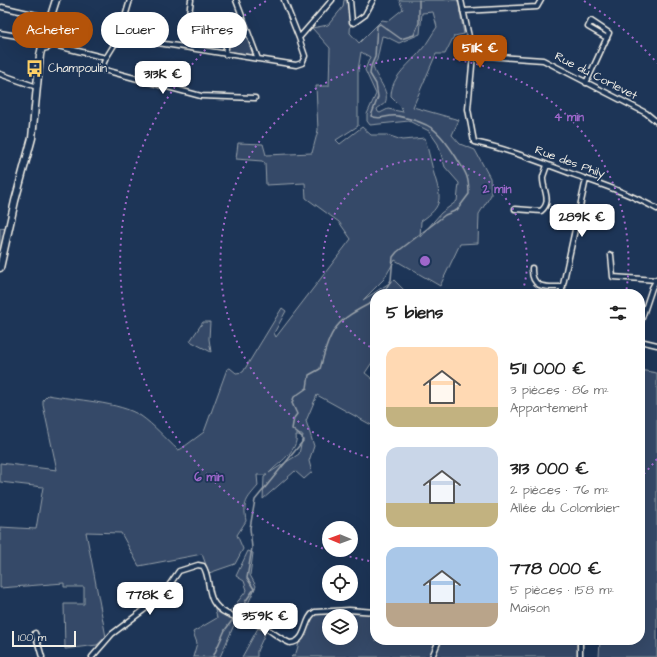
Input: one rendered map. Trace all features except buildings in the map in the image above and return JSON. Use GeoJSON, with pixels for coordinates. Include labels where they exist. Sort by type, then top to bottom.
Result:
{"type":"FeatureCollection","features":[{"type":"Feature","properties":{"kind":"main road"},"geometry":{"type":"LineString","coordinates":[[52,12],[56,0]]}},
{"type":"Feature","properties":{"kind":"main road"},"geometry":{"type":"LineString","coordinates":[[0,268],[15,201],[32,138],[42,48]]}},
{"type":"Feature","properties":{"kind":"street"},"geometry":{"type":"LineString","coordinates":[[126,12],[130,0]]}},
{"type":"Feature","properties":{"kind":"street"},"geometry":{"type":"LineString","coordinates":[[189,12],[191,0]]}},
{"type":"Feature","properties":{"kind":"street"},"geometry":{"type":"LineString","coordinates":[[236,0],[258,59]]}},
{"type":"Feature","properties":{"kind":"street"},"geometry":{"type":"LineString","coordinates":[[190,48],[296,65],[302,63],[306,56],[284,0]]}},
{"type":"Feature","properties":{"kind":"street"},"geometry":{"type":"LineString","coordinates":[[299,38],[332,0]]}},
{"type":"Feature","properties":{"kind":"street"},"geometry":{"type":"LineString","coordinates":[[350,0],[352,22],[354,23],[366,16],[373,0]]}},
{"type":"Feature","properties":{"kind":"street"},"geometry":{"type":"LineString","coordinates":[[461,0],[473,55]]}},
{"type":"Feature","properties":{"kind":"street"},"geometry":{"type":"LineString","coordinates":[[463,11],[537,8],[541,0]]}},
{"type":"Feature","properties":{"kind":"street"},"geometry":{"type":"LineString","coordinates":[[2,7],[24,12]]}},
{"type":"Feature","properties":{"kind":"street"},"geometry":{"type":"LineString","coordinates":[[586,83],[607,38],[609,33],[592,21],[588,27],[607,38]]}},
{"type":"Feature","properties":{"kind":"street"},"geometry":{"type":"LineString","coordinates":[[0,33],[12,35]]}},
{"type":"Feature","properties":{"kind":"street"},"geometry":{"type":"LineString","coordinates":[[66,48],[106,58]]}},
{"type":"Feature","properties":{"kind":"street"},"geometry":{"type":"LineString","coordinates":[[112,48],[101,69],[200,96],[255,98]]}},
{"type":"Feature","properties":{"kind":"street"},"geometry":{"type":"LineString","coordinates":[[225,54],[226,48]]}},
{"type":"Feature","properties":{"kind":"street","name":"Rue du Corlevet"},"geometry":{"type":"LineString","coordinates":[[473,55],[543,60],[646,113],[657,122]]}},
{"type":"Feature","properties":{"kind":"street","name":"Rue des Phily"},"geometry":{"type":"LineString","coordinates":[[473,55],[468,109],[474,142],[497,147],[547,164],[639,198],[657,209]]}},
{"type":"Feature","properties":{"kind":"street"},"geometry":{"type":"LineString","coordinates":[[0,74],[37,87]]}},
{"type":"Feature","properties":{"kind":"street"},"geometry":{"type":"LineString","coordinates":[[515,209],[541,211],[544,208],[548,194],[543,177],[547,164]]}},
{"type":"Feature","properties":{"kind":"street"},"geometry":{"type":"LineString","coordinates":[[532,268],[532,275],[538,285],[543,287],[563,287],[586,179]]}},
{"type":"Feature","properties":{"kind":"street"},"geometry":{"type":"LineString","coordinates":[[611,255],[613,277],[657,280],[652,288],[645,309]]}},
{"type":"Feature","properties":{"kind":"street"},"geometry":{"type":"LineString","coordinates":[[645,342],[657,345]]}},
{"type":"Feature","properties":{"kind":"street"},"geometry":{"type":"LineString","coordinates":[[92,657],[112,634],[161,597],[179,571],[189,567],[202,566],[206,570],[212,600],[217,606],[232,616],[264,628],[285,641],[294,643],[301,638],[311,615],[315,612],[350,610],[370,612]]}},
{"type":"Feature","properties":{"kind":"street"},"geometry":{"type":"LineString","coordinates":[[35,633],[42,657]]}},
{"type":"Feature","properties":{"kind":"street"},"geometry":{"type":"LineString","coordinates":[[432,657],[437,645]]}},
{"type":"Feature","properties":{"kind":"street"},"geometry":{"type":"LineString","coordinates":[[580,645],[580,657]]}},
{"type":"Feature","properties":{"kind":"shaded area"},"geometry":{"type":"Polygon","coordinates":[[[344,0],[352,0],[350,33],[359,43],[382,20],[388,21],[403,9],[399,0],[458,0],[464,34],[454,36],[445,54],[436,54],[413,107],[459,120],[452,135],[460,144],[475,150],[490,178],[491,195],[479,214],[478,243],[460,244],[440,286],[395,260],[384,279],[374,289],[370,289],[370,293],[363,300],[370,295],[370,366],[365,373],[370,377],[370,424],[317,395],[306,421],[314,446],[309,461],[312,472],[304,479],[295,471],[263,499],[264,477],[267,475],[257,475],[258,486],[246,502],[246,521],[237,535],[243,549],[235,564],[209,573],[202,554],[139,566],[121,533],[86,532],[106,637],[97,645],[65,649],[64,604],[84,604],[84,587],[64,587],[64,583],[0,588],[0,527],[36,529],[43,487],[0,482],[0,463],[57,470],[43,405],[43,400],[48,395],[96,402],[132,411],[151,424],[178,450],[181,449],[204,432],[227,369],[230,368],[236,373],[243,372],[282,308],[286,311],[274,333],[276,337],[351,239],[339,222],[306,198],[305,183],[266,185],[265,163],[262,161],[236,159],[238,143],[263,144],[266,155],[312,153],[318,130],[316,86],[329,86],[330,48],[312,28],[328,25],[343,7],[344,0]],[[433,12],[422,13],[420,34],[399,43],[382,36],[377,60],[373,66],[386,94],[385,103],[377,109],[378,112],[380,113],[388,109],[403,112],[401,107],[391,97],[394,82],[402,70],[427,43],[437,27],[433,12]],[[361,52],[358,70],[358,126],[336,140],[340,144],[362,127],[371,135],[387,135],[402,140],[425,138],[438,189],[439,200],[434,211],[421,221],[420,237],[441,213],[457,201],[459,183],[445,167],[438,144],[429,131],[409,121],[370,125],[367,121],[367,114],[376,94],[365,70],[370,57],[361,52]],[[296,435],[296,441],[291,451],[269,473],[299,454],[303,435],[296,435]]]}},
{"type":"Feature","properties":{"kind":"shaded area"},"geometry":{"type":"Polygon","coordinates":[[[247,35],[253,52],[251,55],[228,51],[228,48],[247,48],[247,35]]]}},
{"type":"Feature","properties":{"kind":"shaded area"},"geometry":{"type":"Polygon","coordinates":[[[0,228],[6,229],[0,254],[0,228]]]}},
{"type":"Feature","properties":{"kind":"shaded area"},"geometry":{"type":"Polygon","coordinates":[[[394,280],[403,289],[380,289],[394,280]]]}},
{"type":"Feature","properties":{"kind":"shaded area"},"geometry":{"type":"Polygon","coordinates":[[[203,322],[210,322],[209,339],[211,352],[190,341],[203,322]]]}},
{"type":"Feature","properties":{"kind":"shaded area"},"geometry":{"type":"Polygon","coordinates":[[[645,371],[657,373],[657,657],[599,657],[600,645],[645,645],[645,371]]]}},
{"type":"Feature","properties":{"kind":"shaded area"},"geometry":{"type":"Polygon","coordinates":[[[248,551],[253,553],[250,575],[256,586],[239,624],[234,625],[220,657],[193,657],[197,643],[193,632],[217,618],[214,606],[227,615],[247,590],[244,581],[236,576],[248,551]]]}},
{"type":"Feature","properties":{"kind":"shaded area"},"geometry":{"type":"Polygon","coordinates":[[[358,612],[370,613],[370,645],[577,645],[578,657],[291,657],[296,653],[299,643],[315,614],[322,613],[322,645],[358,645],[358,612]]]}},
{"type":"Feature","properties":{"kind":"shaded area"},"geometry":{"type":"Polygon","coordinates":[[[263,619],[270,623],[257,651],[257,657],[242,657],[263,619]]]}},
{"type":"Feature","properties":{"kind":"waterway"},"geometry":{"type":"LineString","coordinates":[[386,289],[391,280],[393,257],[397,252],[445,215],[457,210],[469,194],[468,182],[464,170],[444,140],[433,129],[418,121],[398,116],[381,118],[371,116],[378,97],[376,84],[370,74],[371,66],[375,57],[377,26],[380,24],[401,39],[414,35],[419,23],[419,0]]}},
{"type":"Feature","properties":{"kind":"waterway"},"geometry":{"type":"LineString","coordinates":[[236,616],[244,610],[245,602],[254,589],[247,578],[252,548],[250,528],[255,500],[303,441],[302,437],[292,429],[294,418],[297,414],[292,403],[294,397],[307,388],[309,375],[320,369],[328,343],[337,327],[351,314],[370,304]]}},
{"type":"Feature","properties":{"kind":"waterway"},"geometry":{"type":"LineString","coordinates":[[213,657],[225,630],[234,618]]}},
{"type":"Feature","properties":{"kind":"place","name":"Champoulin"},"geometry":{"type":"Point","coordinates":[35,68]}}]}
